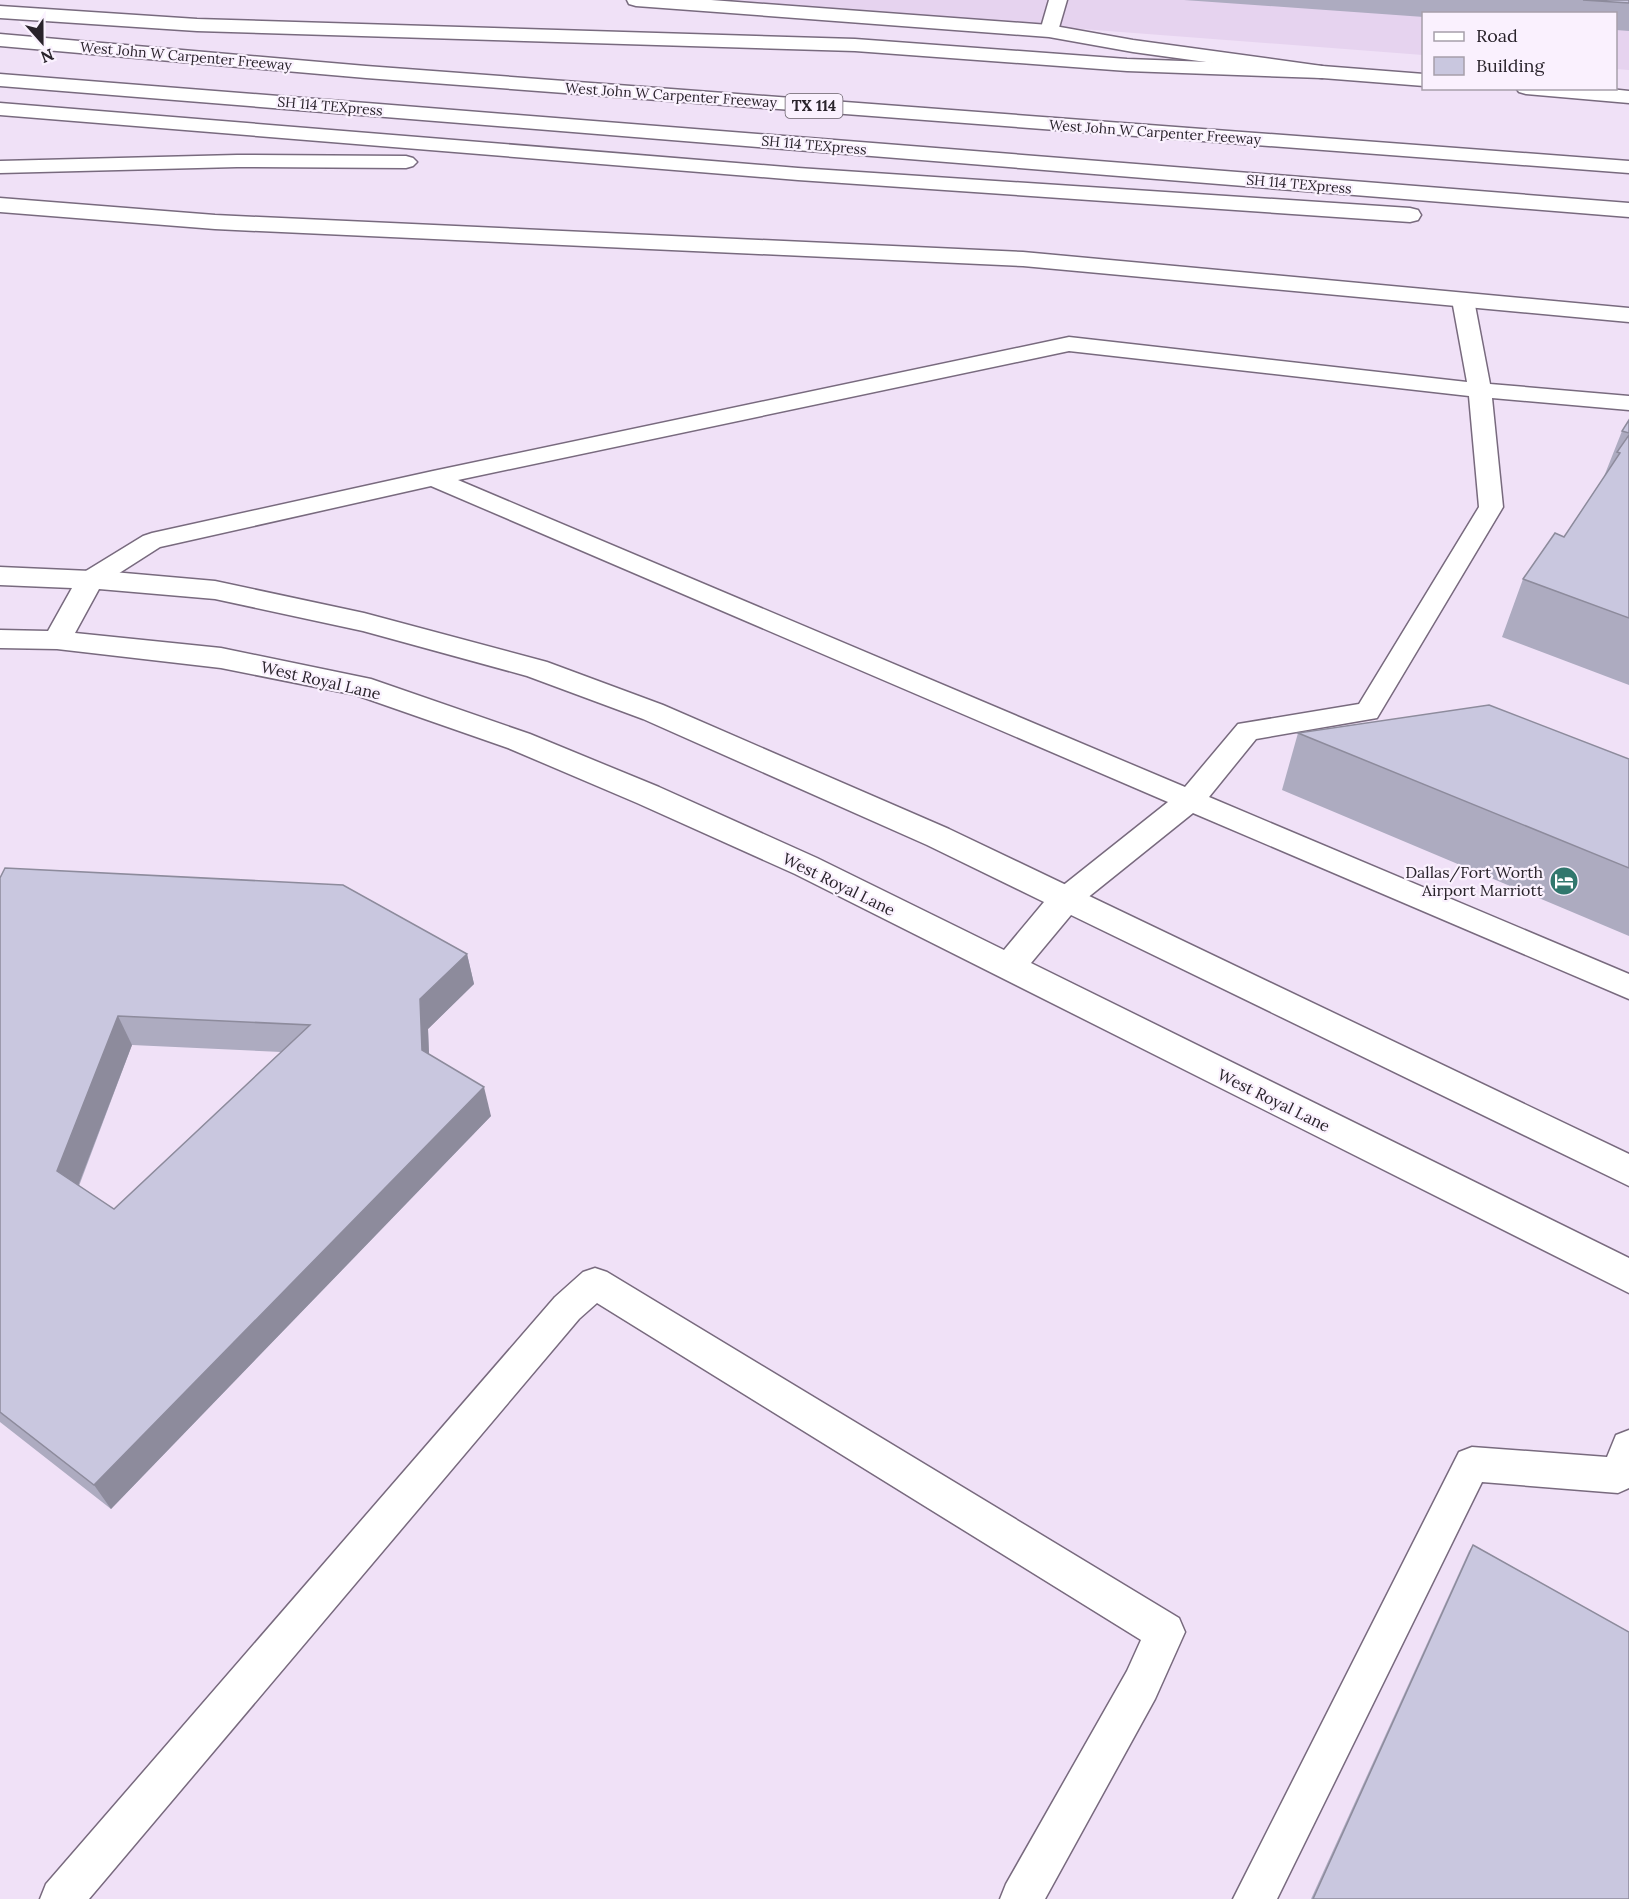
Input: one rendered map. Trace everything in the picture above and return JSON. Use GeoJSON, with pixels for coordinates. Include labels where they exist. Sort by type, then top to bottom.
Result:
{"type":"FeatureCollection","features":[{"type":"Feature","properties":{"kind":"main road"},"geometry":{"type":"LineString","coordinates":[[636,0],[741,4],[1049,31],[1133,46],[1323,72]]}},
{"type":"Feature","properties":{"kind":"main road"},"geometry":{"type":"LineString","coordinates":[[0,12],[197,25],[855,45],[1127,65],[1323,72],[1422,80]]}},
{"type":"Feature","properties":{"kind":"main road","name":"West John W Carpenter Freeway"},"geometry":{"type":"LineString","coordinates":[[0,40],[402,75],[1629,167]]}},
{"type":"Feature","properties":{"kind":"main road","name":"SH 114 TEXpress"},"geometry":{"type":"LineString","coordinates":[[0,80],[1629,210]]}},
{"type":"Feature","properties":{"kind":"main road"},"geometry":{"type":"LineString","coordinates":[[1549,90],[1629,97]]}},
{"type":"Feature","properties":{"kind":"main road"},"geometry":{"type":"LineString","coordinates":[[0,109],[798,174],[1430,216]]}},
{"type":"Feature","properties":{"kind":"main road"},"geometry":{"type":"LineString","coordinates":[[0,167],[237,161],[435,162],[715,185],[798,174]]}},
{"type":"Feature","properties":{"kind":"main road"},"geometry":{"type":"LineString","coordinates":[[0,205],[214,222],[1023,259],[1629,315]]}},
{"type":"Feature","properties":{"kind":"main road"},"geometry":{"type":"LineString","coordinates":[[1582,227],[1629,230]]}},
{"type":"Feature","properties":{"kind":"main road"},"geometry":{"type":"LineString","coordinates":[[0,576],[90,580],[215,590],[364,621],[537,669],[653,712],[938,837],[1629,1171]]}},
{"type":"Feature","properties":{"kind":"main road"},"geometry":{"type":"LineString","coordinates":[[57,640],[90,580]]}},
{"type":"Feature","properties":{"kind":"main road","name":"West Royal Lane"},"geometry":{"type":"LineString","coordinates":[[0,639],[57,640],[221,658],[362,686],[519,741],[648,795],[806,866],[1629,1276]]}},
{"type":"Feature","properties":{"kind":"main road"},"geometry":{"type":"LineString","coordinates":[[1008,967],[1066,899]]}},
{"type":"Feature","properties":{"kind":"lane"},"geometry":{"type":"LineString","coordinates":[[1049,31],[1058,0]]}},
{"type":"Feature","properties":{"kind":"lane"},"geometry":{"type":"LineString","coordinates":[[1066,899],[1190,800],[1248,731],[1368,712],[1491,507],[1480,390],[1463,300]]}},
{"type":"Feature","properties":{"kind":"lane"},"geometry":{"type":"LineString","coordinates":[[90,580],[152,541],[433,478],[1069,344],[1480,390],[1629,403]]}},
{"type":"Feature","properties":{"kind":"lane"},"geometry":{"type":"LineString","coordinates":[[433,478],[1629,987]]}},
{"type":"Feature","properties":{"kind":"lane"},"geometry":{"type":"LineString","coordinates":[[61,1899],[559,1317],[595,1283],[1165,1632],[1141,1685],[1021,1899]]}},
{"type":"Feature","properties":{"kind":"lane"},"geometry":{"type":"LineString","coordinates":[[1254,1899],[1472,1464],[1625,1468]]}},
{"type":"Feature","properties":{"kind":"shaded area"},"geometry":{"type":"Polygon","coordinates":[[[700,0],[1629,0],[1629,70],[1617,69],[1617,12],[1422,12],[1422,55],[700,0]]]}},
{"type":"Feature","properties":{"kind":"building"},"geometry":{"type":"Polygon","coordinates":[[[1583,0],[1629,0],[1629,3],[1583,0]]]}},
{"type":"Feature","properties":{"kind":"building"},"geometry":{"type":"Polygon","coordinates":[[[1629,420],[1629,433],[1622,431],[1629,420]]]}},
{"type":"Feature","properties":{"kind":"building"},"geometry":{"type":"Polygon","coordinates":[[[1629,435],[1629,618],[1523,579],[1555,533],[1564,537],[1620,453],[1617,452],[1629,435]]]}},
{"type":"Feature","properties":{"kind":"building"},"geometry":{"type":"Polygon","coordinates":[[[1489,705],[1629,759],[1629,868],[1298,733],[1489,705]]]}},
{"type":"Feature","properties":{"kind":"building"},"geometry":{"type":"Polygon","coordinates":[[[5,868],[343,885],[467,954],[420,999],[422,1050],[484,1087],[94,1485],[0,1412],[0,878],[5,868]],[[118,1016],[57,1171],[114,1209],[310,1025],[118,1016]]]}},
{"type":"Feature","properties":{"kind":"building"},"geometry":{"type":"Polygon","coordinates":[[[1473,1545],[1629,1632],[1629,1899],[1313,1899],[1473,1545]]]}},
{"type":"Feature","properties":{"kind":"place","name":"Dallas/Fort Worth Airport Marriott"},"geometry":{"type":"Point","coordinates":[1564,881]}}]}
